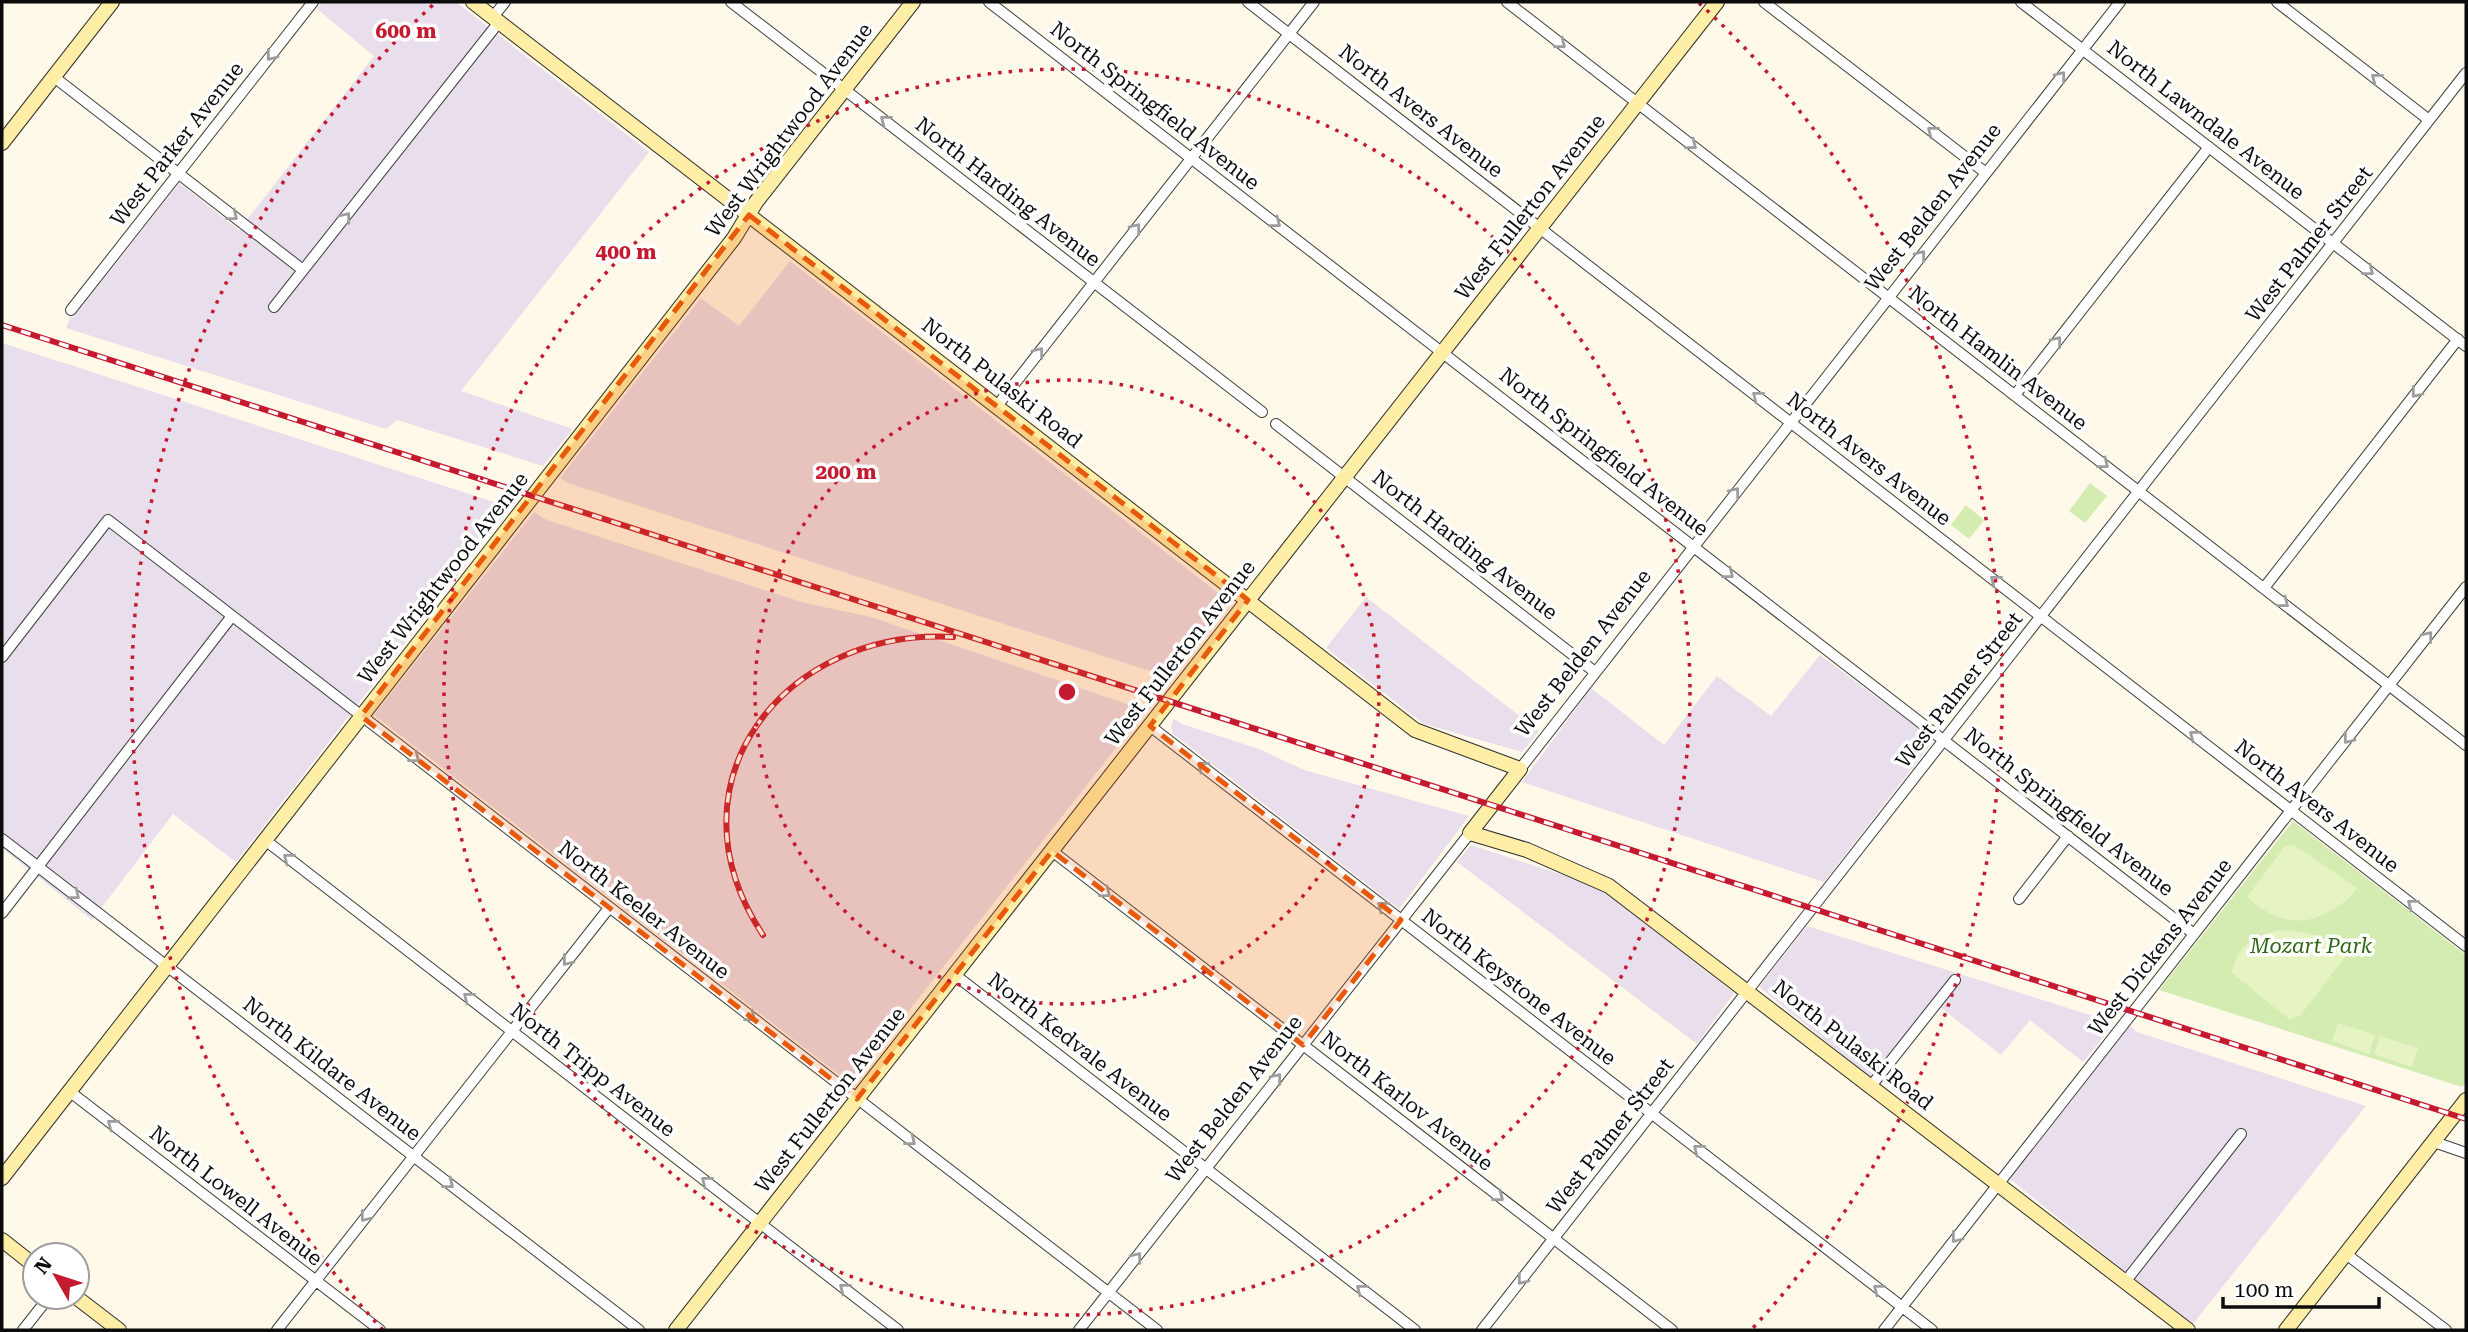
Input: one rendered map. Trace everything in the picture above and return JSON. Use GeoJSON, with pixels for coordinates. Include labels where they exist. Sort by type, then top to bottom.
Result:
{"type":"FeatureCollection","features":[{"type":"Feature","properties":{"kind":"main road"},"geometry":{"type":"LineString","coordinates":[[2,143],[112,2]]}},
{"type":"Feature","properties":{"kind":"main road","name":"North Pulaski Road"},"geometry":{"type":"LineString","coordinates":[[473,2],[1415,730],[1520,769]]}},
{"type":"Feature","properties":{"kind":"main road","name":"West Wrightwood Avenue"},"geometry":{"type":"LineString","coordinates":[[2,1178],[913,2]]}},
{"type":"Feature","properties":{"kind":"main road","name":"West Fullerton Avenue"},"geometry":{"type":"LineString","coordinates":[[676,1330],[1717,2]]}},
{"type":"Feature","properties":{"kind":"main road","name":"West Belden Avenue"},"geometry":{"type":"LineString","coordinates":[[1470,833],[1520,769]]}},
{"type":"Feature","properties":{"kind":"main road","name":"North Pulaski Road"},"geometry":{"type":"LineString","coordinates":[[1470,833],[1527,850],[1609,886],[2188,1330]]}},
{"type":"Feature","properties":{"kind":"main road"},"geometry":{"type":"LineString","coordinates":[[2286,1330],[2466,1100]]}},
{"type":"Feature","properties":{"kind":"main road"},"geometry":{"type":"LineString","coordinates":[[2,1240],[21,1255]]}},
{"type":"Feature","properties":{"kind":"main road"},"geometry":{"type":"LineString","coordinates":[[91,1309],[119,1330]]}},
{"type":"Feature","properties":{"kind":"street","name":"West Parker Avenue"},"geometry":{"type":"LineString","coordinates":[[71,310],[313,2]]}},
{"type":"Feature","properties":{"kind":"street"},"geometry":{"type":"LineString","coordinates":[[274,307],[496,20],[505,2]]}},
{"type":"Feature","properties":{"kind":"street","name":"North Harding Avenue"},"geometry":{"type":"LineString","coordinates":[[732,2],[1262,412]]}},
{"type":"Feature","properties":{"kind":"street","name":"North Springfield Avenue"},"geometry":{"type":"LineString","coordinates":[[989,2],[2194,934]]}},
{"type":"Feature","properties":{"kind":"street","name":"North Avers Avenue"},"geometry":{"type":"LineString","coordinates":[[1248,2],[2466,946]]}},
{"type":"Feature","properties":{"kind":"street"},"geometry":{"type":"LineString","coordinates":[[997,406],[1314,2]]}},
{"type":"Feature","properties":{"kind":"street","name":"North Hamlin Avenue"},"geometry":{"type":"LineString","coordinates":[[1507,2],[2466,744]]}},
{"type":"Feature","properties":{"kind":"street"},"geometry":{"type":"LineString","coordinates":[[1764,2],[1986,173]]}},
{"type":"Feature","properties":{"kind":"street","name":"North Lawndale Avenue"},"geometry":{"type":"LineString","coordinates":[[2021,2],[2462,343]]}},
{"type":"Feature","properties":{"kind":"street","name":"West Belden Avenue"},"geometry":{"type":"LineString","coordinates":[[1520,769],[2120,2]]}},
{"type":"Feature","properties":{"kind":"street"},"geometry":{"type":"LineString","coordinates":[[2277,2],[2429,120]]}},
{"type":"Feature","properties":{"kind":"street","name":"West Palmer Street"},"geometry":{"type":"LineString","coordinates":[[1482,1330],[2466,74]]}},
{"type":"Feature","properties":{"kind":"street"},"geometry":{"type":"LineString","coordinates":[[54,77],[303,270]]}},
{"type":"Feature","properties":{"kind":"street"},"geometry":{"type":"LineString","coordinates":[[2015,395],[2209,147]]}},
{"type":"Feature","properties":{"kind":"street"},"geometry":{"type":"LineString","coordinates":[[2264,588],[2462,343]]}},
{"type":"Feature","properties":{"kind":"street","name":"North Harding Avenue"},"geometry":{"type":"LineString","coordinates":[[1276,424],[1595,672]]}},
{"type":"Feature","properties":{"kind":"street","name":"North Keeler Avenue"},"geometry":{"type":"LineString","coordinates":[[2,657],[108,520],[1157,1330]]}},
{"type":"Feature","properties":{"kind":"street","name":"West Dickens Avenue"},"geometry":{"type":"LineString","coordinates":[[1884,1330],[2466,587]]}},
{"type":"Feature","properties":{"kind":"street"},"geometry":{"type":"LineString","coordinates":[[2,913],[232,616]]}},
{"type":"Feature","properties":{"kind":"street","name":"North Keystone Avenue"},"geometry":{"type":"LineString","coordinates":[[1150,726],[1932,1330]]}},
{"type":"Feature","properties":{"kind":"street","name":"West Belden Avenue"},"geometry":{"type":"LineString","coordinates":[[1079,1330],[1470,833]]}},
{"type":"Feature","properties":{"kind":"street"},"geometry":{"type":"LineString","coordinates":[[2019,899],[2068,836]]}},
{"type":"Feature","properties":{"kind":"street","name":"North Kildare Avenue"},"geometry":{"type":"LineString","coordinates":[[2,839],[639,1330]]}},
{"type":"Feature","properties":{"kind":"street","name":"North Tripp Avenue"},"geometry":{"type":"LineString","coordinates":[[265,841],[898,1330]]}},
{"type":"Feature","properties":{"kind":"street","name":"North Karlov Avenue"},"geometry":{"type":"LineString","coordinates":[[1052,851],[1672,1330]]}},
{"type":"Feature","properties":{"kind":"street"},"geometry":{"type":"LineString","coordinates":[[277,1330],[609,908]]}},
{"type":"Feature","properties":{"kind":"street","name":"North Kedvale Avenue"},"geometry":{"type":"LineString","coordinates":[[955,975],[1415,1330]]}},
{"type":"Feature","properties":{"kind":"street"},"geometry":{"type":"LineString","coordinates":[[1871,1086],[1955,980]]}},
{"type":"Feature","properties":{"kind":"street","name":"North Lowell Avenue"},"geometry":{"type":"LineString","coordinates":[[69,1091],[380,1330]]}},
{"type":"Feature","properties":{"kind":"street"},"geometry":{"type":"LineString","coordinates":[[2125,1282],[2241,1134]]}},
{"type":"Feature","properties":{"kind":"street"},"geometry":{"type":"LineString","coordinates":[[2434,1142],[2466,1153]]}},
{"type":"Feature","properties":{"kind":"street"},"geometry":{"type":"LineString","coordinates":[[2346,1254],[2446,1330]]}},
{"type":"Feature","properties":{"kind":"street"},"geometry":{"type":"LineString","coordinates":[[23,1330],[38,1311]]}},
{"type":"Feature","properties":{"kind":"highlighted area"},"geometry":{"type":"Polygon","coordinates":[[[749,215],[1248,600],[1150,726],[1401,920],[1303,1045],[1052,851],[857,1099],[361,716],[749,215]]]}},
{"type":"Feature","properties":{"kind":"shaded area"},"geometry":{"type":"Polygon","coordinates":[[[322,2],[456,2],[649,152],[461,391],[573,429],[543,466],[397,420],[386,429],[66,328],[71,316],[74,317],[179,183],[239,230],[374,56],[317,9],[322,2]]]}},
{"type":"Feature","properties":{"kind":"shaded area"},"geometry":{"type":"Polygon","coordinates":[[[790,261],[1226,599],[1175,669],[1159,665],[1153,672],[568,483],[560,478],[701,298],[739,326],[790,261]]]}},
{"type":"Feature","properties":{"kind":"shaded area"},"geometry":{"type":"Polygon","coordinates":[[[2,343],[497,503],[508,510],[236,862],[173,814],[92,920],[2,848],[2,343]]]}},
{"type":"Feature","properties":{"kind":"shaded area"},"geometry":{"type":"Polygon","coordinates":[[[534,512],[547,520],[805,603],[871,617],[1130,705],[1142,715],[851,1084],[374,715],[534,512]]]}},
{"type":"Feature","properties":{"kind":"shaded area"},"geometry":{"type":"Polygon","coordinates":[[[1366,597],[1539,731],[1522,752],[1424,724],[1326,648],[1366,597]]]}},
{"type":"Feature","properties":{"kind":"shaded area"},"geometry":{"type":"Polygon","coordinates":[[[1820,655],[1934,740],[1824,882],[1522,782],[1591,688],[1664,745],[1717,676],[1771,716],[1820,655]]]}},
{"type":"Feature","properties":{"kind":"shaded area"},"geometry":{"type":"Polygon","coordinates":[[[1174,719],[1259,749],[1304,770],[1469,816],[1399,909],[1172,733],[1171,725],[1174,719]]]}},
{"type":"Feature","properties":{"kind":"shaded area"},"geometry":{"type":"Polygon","coordinates":[[[1471,845],[1597,886],[1734,993],[1697,1044],[1457,862],[1471,845]]]}},
{"type":"Feature","properties":{"kind":"shaded area"},"geometry":{"type":"Polygon","coordinates":[[[1807,926],[2106,1020],[2113,1025],[2083,1062],[2030,1020],[2001,1055],[1940,1007],[1880,1085],[1759,987],[1807,926]]]}},
{"type":"Feature","properties":{"kind":"shaded area"},"geometry":{"type":"Polygon","coordinates":[[[2130,1026],[2137,1032],[2366,1106],[2192,1325],[2010,1179],[2130,1026]]]}},
{"type":"Feature","properties":{"kind":"green space"},"geometry":{"type":"Polygon","coordinates":[[[2090,483],[2107,496],[2085,523],[2069,511],[2090,483]]]}},
{"type":"Feature","properties":{"kind":"green space"},"geometry":{"type":"Polygon","coordinates":[[[1966,505],[1984,520],[1969,539],[1951,525],[1966,505]]]}},
{"type":"Feature","properties":{"kind":"green space","name":"Mozart Park"},"geometry":{"type":"Polygon","coordinates":[[[2293,821],[2466,955],[2466,1082],[2462,1087],[2159,990],[2293,821]]]}},
{"type":"Feature","properties":{"kind":"green space"},"geometry":{"type":"Polygon","coordinates":[[[2294,845],[2357,888],[2355,892],[2332,910],[2298,921],[2277,917],[2257,905],[2247,897],[2285,846],[2294,845]]]}},
{"type":"Feature","properties":{"kind":"green space"},"geometry":{"type":"Polygon","coordinates":[[[2280,930],[2324,939],[2344,958],[2300,1016],[2289,1019],[2232,973],[2238,955],[2248,943],[2280,930]]]}},
{"type":"Feature","properties":{"kind":"green space"},"geometry":{"type":"Polygon","coordinates":[[[2338,1023],[2375,1035],[2369,1054],[2332,1041],[2338,1023]]]}},
{"type":"Feature","properties":{"kind":"green space"},"geometry":{"type":"Polygon","coordinates":[[[2380,1036],[2418,1048],[2412,1067],[2374,1054],[2380,1036]]]}},
{"type":"Feature","properties":{"kind":"railway"},"geometry":{"type":"LineString","coordinates":[[2,325],[2466,1119]]}},
{"type":"Feature","properties":{"kind":"railway"},"geometry":{"type":"LineString","coordinates":[[763,935],[735,878],[726,823],[734,772],[757,726],[792,687],[838,658],[892,641],[953,637]]}}]}
